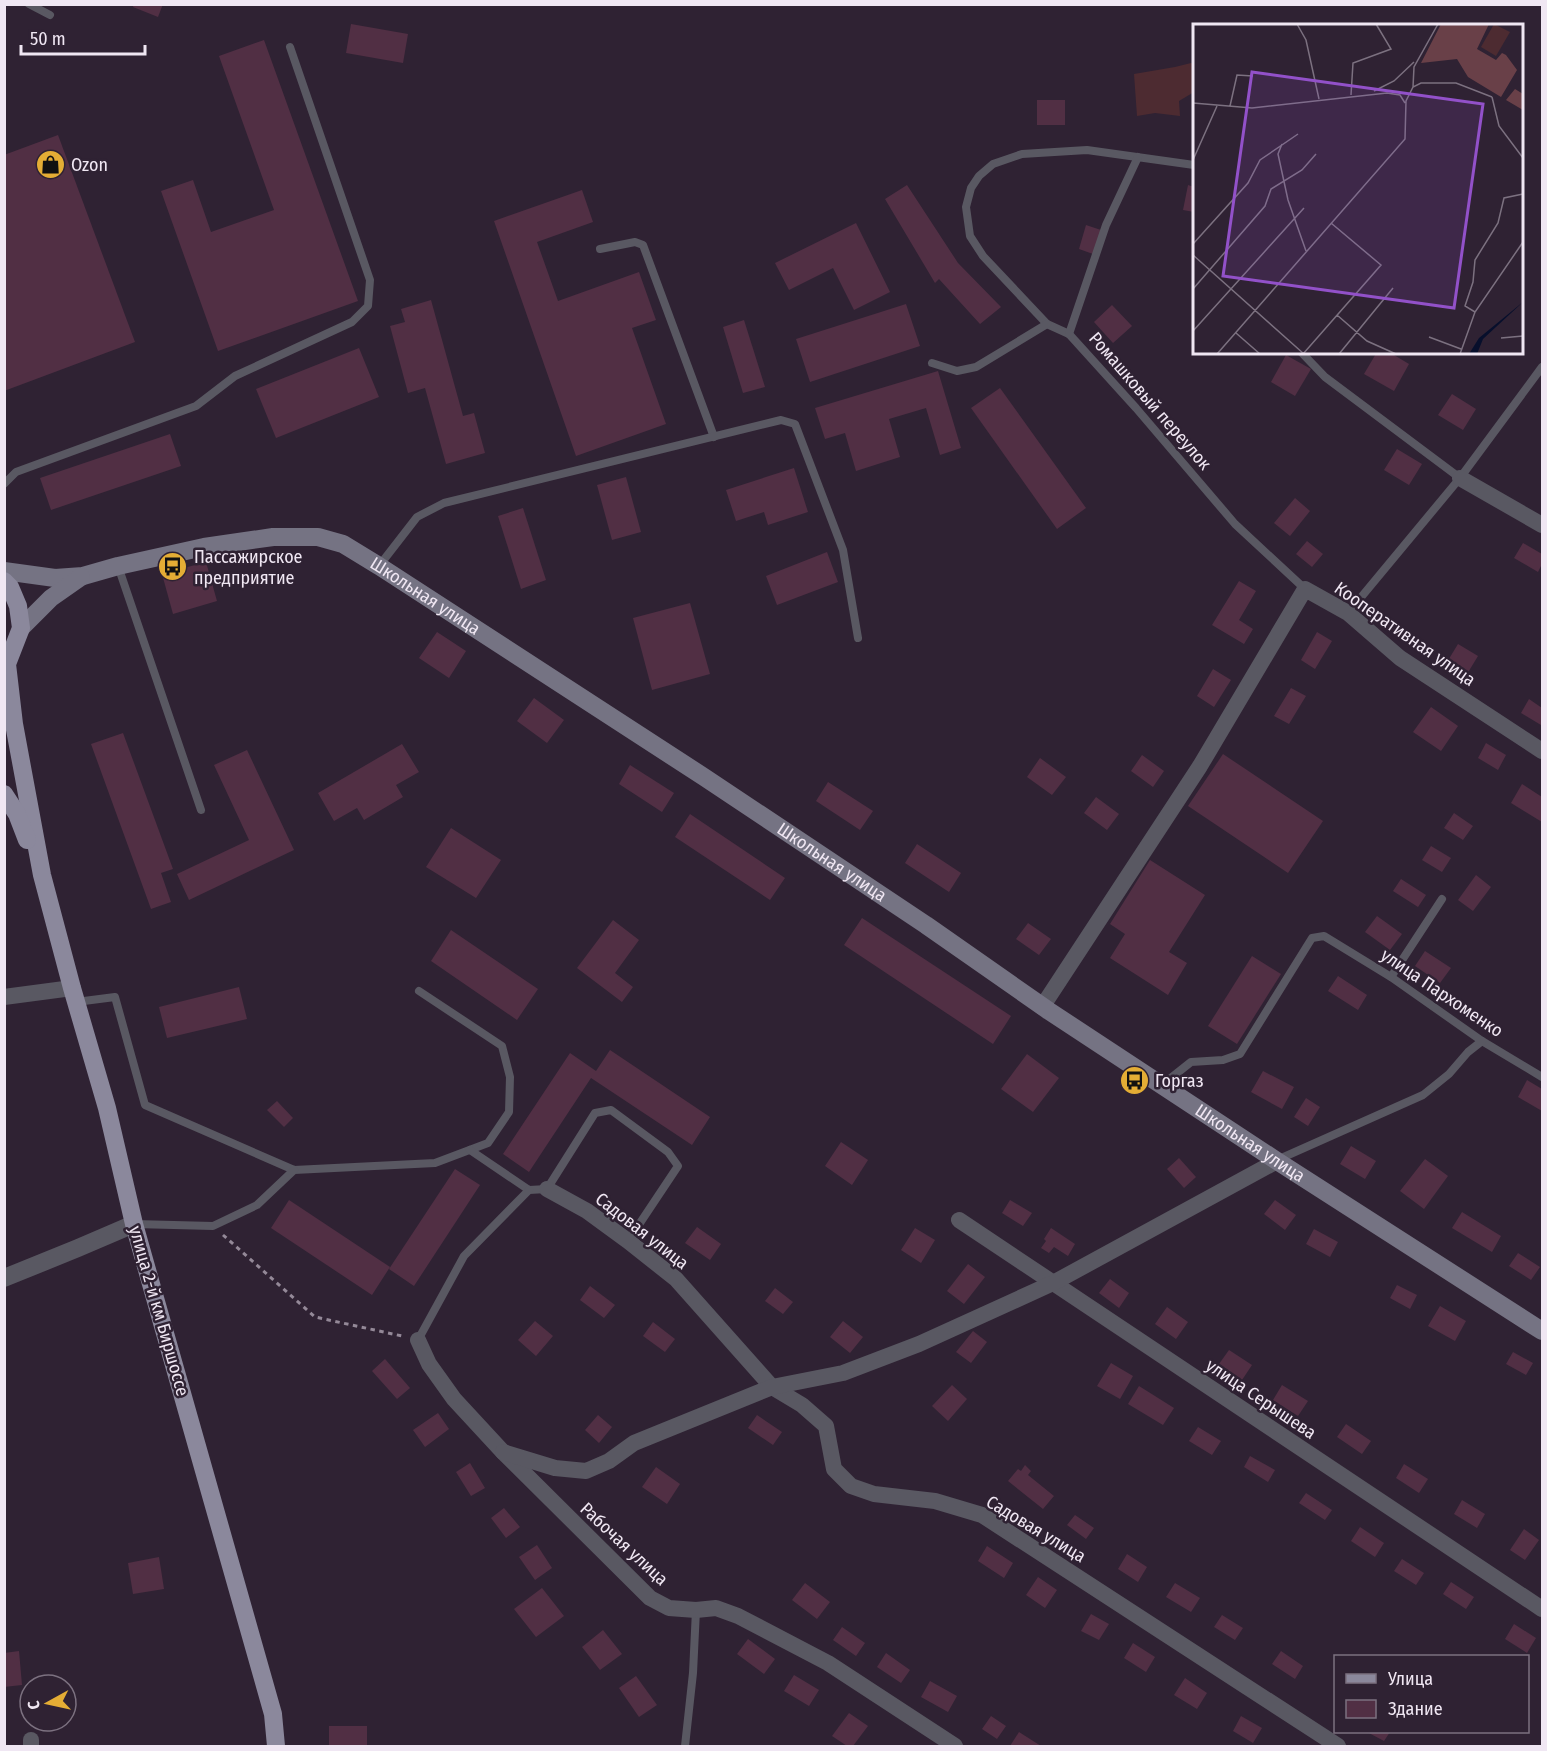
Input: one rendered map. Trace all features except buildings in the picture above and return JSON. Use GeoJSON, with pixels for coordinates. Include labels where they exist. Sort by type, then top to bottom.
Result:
{"type":"FeatureCollection","features":[{"type":"Feature","properties":{"kind":"main road","name":"Школьная улица"},"geometry":{"type":"LineString","coordinates":[[83,576],[204,547],[273,537],[318,537],[342,544],[714,783],[926,925],[1042,1007],[1542,1331]]}},
{"type":"Feature","properties":{"kind":"main road"},"geometry":{"type":"LineString","coordinates":[[4,570],[55,578],[83,576]]}},
{"type":"Feature","properties":{"kind":"main road"},"geometry":{"type":"LineString","coordinates":[[42,875],[14,724],[6,665],[21,628],[51,598],[83,576]]}},
{"type":"Feature","properties":{"kind":"main road"},"geometry":{"type":"LineString","coordinates":[[4,581],[10,587],[18,606],[21,628]]}},
{"type":"Feature","properties":{"kind":"main road"},"geometry":{"type":"LineString","coordinates":[[4,794],[17,814],[42,875]]}},
{"type":"Feature","properties":{"kind":"main road","name":"улица 2-й км Биршоссе"},"geometry":{"type":"LineString","coordinates":[[42,875],[106,1108],[134,1224],[273,1714],[276,1746]]}},
{"type":"Feature","properties":{"kind":"street"},"geometry":{"type":"LineString","coordinates":[[1460,478],[1542,525]]}},
{"type":"Feature","properties":{"kind":"street","name":"Кооперативная улица"},"geometry":{"type":"LineString","coordinates":[[1305,589],[1348,613],[1400,658],[1542,751]]}},
{"type":"Feature","properties":{"kind":"street"},"geometry":{"type":"LineString","coordinates":[[1042,1007],[1200,766],[1305,589]]}},
{"type":"Feature","properties":{"kind":"street"},"geometry":{"type":"LineString","coordinates":[[4,997],[74,995]]}},
{"type":"Feature","properties":{"kind":"street"},"geometry":{"type":"LineString","coordinates":[[503,1452],[555,1468],[586,1471],[609,1461],[634,1443],[772,1387],[843,1373],[920,1344],[1053,1283],[1277,1161]]}},
{"type":"Feature","properties":{"kind":"street","name":"Садовая улица"},"geometry":{"type":"LineString","coordinates":[[546,1189],[587,1211],[676,1279],[772,1387],[802,1405],[826,1426],[834,1469],[851,1486],[874,1494],[935,1501],[982,1515],[1338,1746]]}},
{"type":"Feature","properties":{"kind":"street","name":"улица Серышева"},"geometry":{"type":"LineString","coordinates":[[960,1220],[1542,1609]]}},
{"type":"Feature","properties":{"kind":"street"},"geometry":{"type":"LineString","coordinates":[[4,1278],[134,1224]]}},
{"type":"Feature","properties":{"kind":"street","name":"Рабочая улица"},"geometry":{"type":"LineString","coordinates":[[418,1340],[429,1364],[454,1399],[503,1452],[650,1598],[669,1608],[696,1610],[716,1608],[738,1616],[828,1663],[955,1746]]}},
{"type":"Feature","properties":{"kind":"lane"},"geometry":{"type":"LineString","coordinates":[[29,4],[50,15]]}},
{"type":"Feature","properties":{"kind":"lane"},"geometry":{"type":"LineString","coordinates":[[4,484],[16,472],[196,406],[235,376],[352,322],[368,306],[370,280],[290,47]]}},
{"type":"Feature","properties":{"kind":"lane","name":"Ромашковый переулок"},"geometry":{"type":"LineString","coordinates":[[1193,165],[1087,150],[1022,154],[993,164],[979,176],[971,188],[966,207],[970,236],[983,256],[1047,324],[1069,334],[1235,524],[1305,589]]}},
{"type":"Feature","properties":{"kind":"lane"},"geometry":{"type":"LineString","coordinates":[[1069,334],[1106,225],[1138,156]]}},
{"type":"Feature","properties":{"kind":"lane"},"geometry":{"type":"LineString","coordinates":[[600,249],[634,243],[643,245],[714,437]]}},
{"type":"Feature","properties":{"kind":"lane"},"geometry":{"type":"LineString","coordinates":[[933,363],[957,370],[976,367],[1047,324]]}},
{"type":"Feature","properties":{"kind":"lane"},"geometry":{"type":"LineString","coordinates":[[1303,354],[1326,377],[1460,478]]}},
{"type":"Feature","properties":{"kind":"lane"},"geometry":{"type":"LineString","coordinates":[[1348,613],[1460,478],[1542,367]]}},
{"type":"Feature","properties":{"kind":"lane"},"geometry":{"type":"LineString","coordinates":[[379,566],[417,517],[444,503],[781,420],[795,424],[843,550],[858,638]]}},
{"type":"Feature","properties":{"kind":"lane"},"geometry":{"type":"LineString","coordinates":[[118,566],[201,810]]}},
{"type":"Feature","properties":{"kind":"lane"},"geometry":{"type":"LineString","coordinates":[[1391,977],[1443,899]]}},
{"type":"Feature","properties":{"kind":"lane","name":"улица Пархоменко"},"geometry":{"type":"LineString","coordinates":[[1162,1086],[1191,1062],[1223,1060],[1240,1054],[1311,938],[1324,936],[1391,977],[1482,1041],[1542,1077]]}},
{"type":"Feature","properties":{"kind":"lane"},"geometry":{"type":"LineString","coordinates":[[74,995],[115,997],[145,1105],[294,1170],[435,1163],[488,1143],[509,1112],[510,1077],[502,1046],[419,991]]}},
{"type":"Feature","properties":{"kind":"lane"},"geometry":{"type":"LineString","coordinates":[[1277,1161],[1423,1095],[1449,1074],[1468,1052],[1482,1041]]}},
{"type":"Feature","properties":{"kind":"lane"},"geometry":{"type":"LineString","coordinates":[[470,1150],[529,1190],[546,1189],[595,1113],[611,1110],[668,1152],[678,1166],[628,1241]]}},
{"type":"Feature","properties":{"kind":"lane"},"geometry":{"type":"LineString","coordinates":[[134,1224],[213,1226],[257,1204],[294,1170]]}},
{"type":"Feature","properties":{"kind":"lane"},"geometry":{"type":"LineString","coordinates":[[418,1340],[464,1256],[529,1190]]}},
{"type":"Feature","properties":{"kind":"lane"},"geometry":{"type":"LineString","coordinates":[[685,1746],[693,1673],[696,1610]]}},
{"type":"Feature","properties":{"kind":"path"},"geometry":{"type":"LineString","coordinates":[[213,1226],[315,1317],[418,1340]]}},
{"type":"Feature","properties":{"kind":"shaded area"},"geometry":{"type":"Polygon","coordinates":[[[1193,64],[1193,93],[1179,101],[1180,116],[1155,113],[1137,116],[1134,74],[1193,64]]]}},
{"type":"Feature","properties":{"kind":"place","name":"Ozon"},"geometry":{"type":"Point","coordinates":[50,165]}},
{"type":"Feature","properties":{"kind":"place","name":"Пассажирское предприятие"},"geometry":{"type":"Point","coordinates":[173,567]}},
{"type":"Feature","properties":{"kind":"place","name":"Горгаз"},"geometry":{"type":"Point","coordinates":[1134,1081]}}]}
